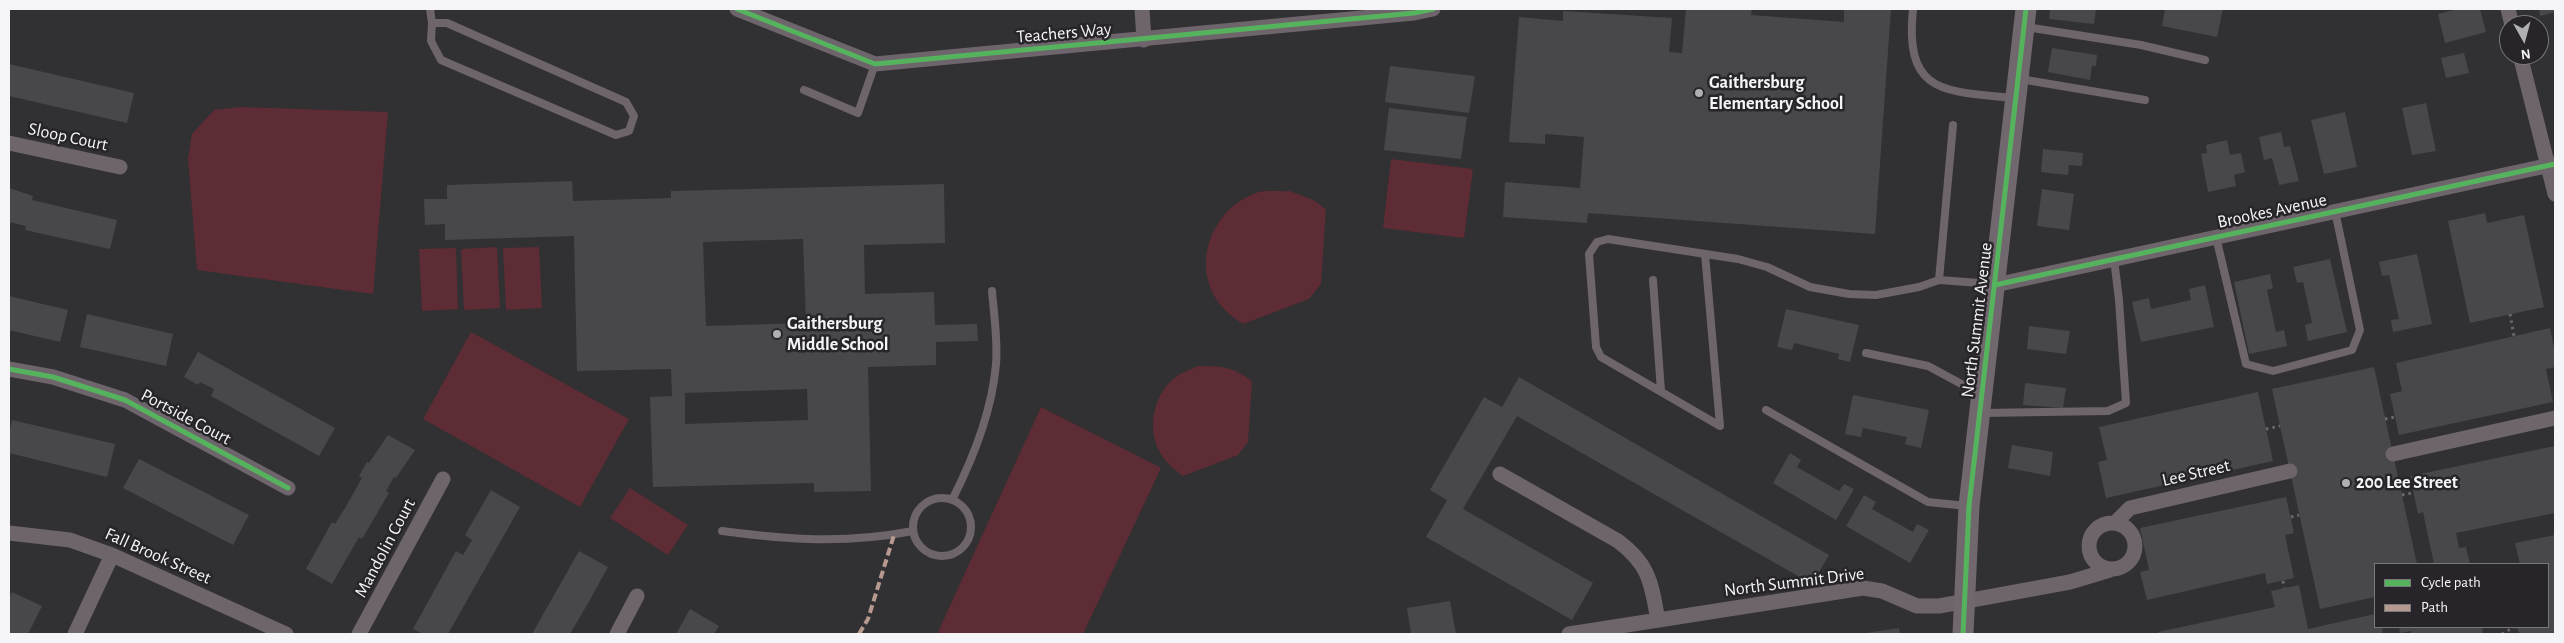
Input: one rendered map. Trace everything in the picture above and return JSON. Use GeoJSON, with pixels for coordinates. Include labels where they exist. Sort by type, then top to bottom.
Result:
{"type":"FeatureCollection","features":[{"type":"Feature","properties":{"kind":"street","name":"Teachers Way"},"geometry":{"type":"LineString","coordinates":[[737,9],[875,64],[1144,40],[1414,13],[1433,9]]}},
{"type":"Feature","properties":{"kind":"street"},"geometry":{"type":"LineString","coordinates":[[1142,9],[1144,40]]}},
{"type":"Feature","properties":{"kind":"street","name":"North Summit Avenue"},"geometry":{"type":"LineString","coordinates":[[1963,634],[1969,506],[2025,18]]}},
{"type":"Feature","properties":{"kind":"street"},"geometry":{"type":"LineString","coordinates":[[2523,65],[2552,165],[2555,194]]}},
{"type":"Feature","properties":{"kind":"street","name":"Sloop Court"},"geometry":{"type":"LineString","coordinates":[[9,143],[120,168]]}},
{"type":"Feature","properties":{"kind":"street","name":"Brookes Avenue"},"geometry":{"type":"LineString","coordinates":[[1995,285],[2552,165]]}},
{"type":"Feature","properties":{"kind":"street","name":"Portside Court"},"geometry":{"type":"LineString","coordinates":[[9,369],[53,377],[125,400],[288,488]]}},
{"type":"Feature","properties":{"kind":"street"},"geometry":{"type":"LineString","coordinates":[[2393,454],[2555,418]]}},
{"type":"Feature","properties":{"kind":"street","name":"Lee Street"},"geometry":{"type":"LineString","coordinates":[[2110,570],[2094,561],[2090,553],[2090,540],[2093,533],[2101,525],[2116,522],[2130,508],[2290,471]]}},
{"type":"Feature","properties":{"kind":"street"},"geometry":{"type":"LineString","coordinates":[[1500,474],[1618,541],[1634,553],[1645,568],[1652,586],[1658,620]]}},
{"type":"Feature","properties":{"kind":"street","name":"Mandolin Court"},"geometry":{"type":"LineString","coordinates":[[359,634],[443,479]]}},
{"type":"Feature","properties":{"kind":"street"},"geometry":{"type":"LineString","coordinates":[[1963,603],[2070,582],[2125,564],[2130,559],[2135,545],[2128,528],[2116,522]]}},
{"type":"Feature","properties":{"kind":"street","name":"Fall Brook Street"},"geometry":{"type":"LineString","coordinates":[[9,533],[70,540],[112,555],[286,634]]}},
{"type":"Feature","properties":{"kind":"street"},"geometry":{"type":"LineString","coordinates":[[75,634],[112,555]]}},
{"type":"Feature","properties":{"kind":"street","name":"North Summit Drive"},"geometry":{"type":"LineString","coordinates":[[1569,634],[1863,588],[1882,591],[1902,602],[1917,606],[1963,603]]}},
{"type":"Feature","properties":{"kind":"street"},"geometry":{"type":"LineString","coordinates":[[617,634],[637,596]]}},
{"type":"Feature","properties":{"kind":"lane"},"geometry":{"type":"LineString","coordinates":[[430,9],[432,23],[431,41],[441,60],[616,135],[629,130],[634,116],[626,102],[447,24],[432,23]]}},
{"type":"Feature","properties":{"kind":"lane"},"geometry":{"type":"LineString","coordinates":[[1913,9],[1911,41],[1913,55],[1927,79],[1940,88],[1955,92],[2017,89],[2145,100]]}},
{"type":"Feature","properties":{"kind":"lane"},"geometry":{"type":"LineString","coordinates":[[2025,18],[2205,60]]}},
{"type":"Feature","properties":{"kind":"lane"},"geometry":{"type":"LineString","coordinates":[[804,90],[858,113],[875,64]]}},
{"type":"Feature","properties":{"kind":"lane"},"geometry":{"type":"LineString","coordinates":[[1939,280],[1953,125]]}},
{"type":"Feature","properties":{"kind":"lane"},"geometry":{"type":"LineString","coordinates":[[2216,237],[2246,364],[2273,371],[2352,350],[2360,330],[2335,211]]}},
{"type":"Feature","properties":{"kind":"lane"},"geometry":{"type":"LineString","coordinates":[[1705,254],[1720,426],[1602,356],[1599,352],[1596,347],[1589,254],[1597,242],[1608,239],[1738,259],[1767,267],[1810,287],[1849,294],[1876,295],[1919,287],[1939,280],[1995,285]]}},
{"type":"Feature","properties":{"kind":"lane"},"geometry":{"type":"LineString","coordinates":[[1866,353],[1928,366],[1981,404],[2108,411],[2126,403],[2119,300],[2114,259]]}},
{"type":"Feature","properties":{"kind":"lane"},"geometry":{"type":"LineString","coordinates":[[1653,280],[1661,391]]}},
{"type":"Feature","properties":{"kind":"lane"},"geometry":{"type":"LineString","coordinates":[[952,500],[972,458],[990,397],[996,364],[992,291]]}},
{"type":"Feature","properties":{"kind":"lane"},"geometry":{"type":"LineString","coordinates":[[1766,410],[1928,502],[1969,506]]}},
{"type":"Feature","properties":{"kind":"lane"},"geometry":{"type":"LineString","coordinates":[[942,498],[962,505],[970,520],[969,536],[960,550],[942,557],[924,550],[917,542],[913,531],[914,518],[920,508],[930,501],[942,498]]}},
{"type":"Feature","properties":{"kind":"lane"},"geometry":{"type":"LineString","coordinates":[[722,531],[776,538],[837,541],[880,538],[913,531]]}},
{"type":"Feature","properties":{"kind":"path"},"geometry":{"type":"LineString","coordinates":[[2510,314],[2514,336]]}},
{"type":"Feature","properties":{"kind":"path"},"geometry":{"type":"LineString","coordinates":[[2385,419],[2395,417]]}},
{"type":"Feature","properties":{"kind":"path"},"geometry":{"type":"LineString","coordinates":[[2266,429],[2280,426]]}},
{"type":"Feature","properties":{"kind":"path"},"geometry":{"type":"LineString","coordinates":[[2402,495],[2413,493]]}},
{"type":"Feature","properties":{"kind":"path"},"geometry":{"type":"LineString","coordinates":[[2291,517],[2299,515]]}},
{"type":"Feature","properties":{"kind":"path"},"geometry":{"type":"LineString","coordinates":[[2283,581],[2284,588]]}},
{"type":"Feature","properties":{"kind":"shaded area"},"geometry":{"type":"Polygon","coordinates":[[[241,107],[388,112],[373,294],[197,270],[188,159],[192,134],[214,110],[241,107]]]}},
{"type":"Feature","properties":{"kind":"shaded area"},"geometry":{"type":"Polygon","coordinates":[[[1391,159],[1473,169],[1464,238],[1383,228],[1391,159]]]}},
{"type":"Feature","properties":{"kind":"shaded area"},"geometry":{"type":"Polygon","coordinates":[[[1290,191],[1313,200],[1326,209],[1321,284],[1309,299],[1243,324],[1231,316],[1221,305],[1215,297],[1209,282],[1206,266],[1207,250],[1212,234],[1220,220],[1231,208],[1244,199],[1259,192],[1290,191]]]}},
{"type":"Feature","properties":{"kind":"shaded area"},"geometry":{"type":"Polygon","coordinates":[[[497,247],[500,308],[464,310],[461,249],[497,247]]]}},
{"type":"Feature","properties":{"kind":"shaded area"},"geometry":{"type":"Polygon","coordinates":[[[539,247],[542,308],[506,310],[503,248],[539,247]]]}},
{"type":"Feature","properties":{"kind":"shaded area"},"geometry":{"type":"Polygon","coordinates":[[[456,248],[458,309],[422,311],[419,249],[456,248]]]}},
{"type":"Feature","properties":{"kind":"shaded area"},"geometry":{"type":"Polygon","coordinates":[[[471,332],[629,419],[580,507],[423,419],[471,332]]]}},
{"type":"Feature","properties":{"kind":"shaded area"},"geometry":{"type":"Polygon","coordinates":[[[1198,366],[1226,368],[1252,381],[1248,442],[1238,455],[1183,476],[1161,454],[1156,444],[1153,421],[1158,399],[1171,381],[1180,374],[1198,366]]]}},
{"type":"Feature","properties":{"kind":"shaded area"},"geometry":{"type":"Polygon","coordinates":[[[1041,407],[1161,468],[1083,634],[937,634],[1041,407]]]}},
{"type":"Feature","properties":{"kind":"shaded area"},"geometry":{"type":"Polygon","coordinates":[[[630,488],[688,525],[668,555],[610,518],[630,488]]]}},
{"type":"Feature","properties":{"kind":"building","name":"Gaithersburg Elementary School"},"geometry":{"type":"Polygon","coordinates":[[[1686,9],[1752,9],[1751,15],[1844,22],[1844,9],[1891,9],[1875,234],[1588,213],[1587,223],[1503,217],[1505,182],[1580,188],[1584,137],[1545,134],[1545,144],[1509,142],[1519,17],[1563,21],[1563,11],[1672,18],[1669,52],[1682,53],[1686,9]]]}},
{"type":"Feature","properties":{"kind":"building"},"geometry":{"type":"Polygon","coordinates":[[[2050,9],[2096,9],[2094,24],[2049,19],[2050,9]]]}},
{"type":"Feature","properties":{"kind":"building"},"geometry":{"type":"Polygon","coordinates":[[[2165,9],[2223,9],[2217,37],[2162,26],[2165,9]]]}},
{"type":"Feature","properties":{"kind":"building"},"geometry":{"type":"Polygon","coordinates":[[[2458,9],[2480,9],[2486,32],[2445,43],[2438,14],[2458,9]]]}},
{"type":"Feature","properties":{"kind":"building"},"geometry":{"type":"Polygon","coordinates":[[[2539,9],[2555,9],[2555,12],[2540,15],[2539,9]]]}},
{"type":"Feature","properties":{"kind":"building"},"geometry":{"type":"Polygon","coordinates":[[[2052,48],[2097,55],[2096,66],[2092,66],[2090,80],[2048,72],[2052,48]]]}},
{"type":"Feature","properties":{"kind":"building"},"geometry":{"type":"Polygon","coordinates":[[[2464,53],[2469,73],[2446,78],[2441,58],[2464,53]]]}},
{"type":"Feature","properties":{"kind":"building"},"geometry":{"type":"Polygon","coordinates":[[[9,64],[134,93],[127,123],[9,96],[9,64]]]}},
{"type":"Feature","properties":{"kind":"building"},"geometry":{"type":"Polygon","coordinates":[[[1390,66],[1475,76],[1469,113],[1385,102],[1390,66]]]}},
{"type":"Feature","properties":{"kind":"building"},"geometry":{"type":"Polygon","coordinates":[[[2426,103],[2436,151],[2412,155],[2402,108],[2426,103]]]}},
{"type":"Feature","properties":{"kind":"building"},"geometry":{"type":"Polygon","coordinates":[[[1389,108],[1467,117],[1461,159],[1384,150],[1389,108]]]}},
{"type":"Feature","properties":{"kind":"building"},"geometry":{"type":"Polygon","coordinates":[[[2345,112],[2357,167],[2324,174],[2311,120],[2345,112]]]}},
{"type":"Feature","properties":{"kind":"building"},"geometry":{"type":"Polygon","coordinates":[[[2281,132],[2284,147],[2290,146],[2299,181],[2279,185],[2272,158],[2264,160],[2259,137],[2281,132]]]}},
{"type":"Feature","properties":{"kind":"building"},"geometry":{"type":"Polygon","coordinates":[[[2227,140],[2230,155],[2241,153],[2245,172],[2234,175],[2236,186],[2208,192],[2201,154],[2207,153],[2206,145],[2227,140]]]}},
{"type":"Feature","properties":{"kind":"building"},"geometry":{"type":"Polygon","coordinates":[[[2043,149],[2083,153],[2082,166],[2069,165],[2068,175],[2041,172],[2043,149]]]}},
{"type":"Feature","properties":{"kind":"building","name":"Gaithersburg Middle School"},"geometry":{"type":"Polygon","coordinates":[[[572,181],[573,201],[671,198],[671,191],[944,184],[945,243],[864,245],[865,294],[934,292],[935,325],[977,324],[978,341],[936,342],[936,365],[868,367],[871,491],[814,492],[814,483],[653,487],[650,397],[672,396],[671,369],[577,371],[574,236],[445,240],[445,224],[425,225],[424,199],[447,199],[447,185],[572,181]],[[803,239],[703,242],[706,326],[806,323],[803,239]],[[807,389],[685,393],[685,424],[808,420],[807,389]]]}},
{"type":"Feature","properties":{"kind":"building"},"geometry":{"type":"Polygon","coordinates":[[[9,188],[33,196],[32,200],[117,220],[110,249],[25,230],[26,226],[9,222],[9,188]]]}},
{"type":"Feature","properties":{"kind":"building"},"geometry":{"type":"Polygon","coordinates":[[[2042,189],[2074,194],[2069,230],[2037,226],[2042,189]]]}},
{"type":"Feature","properties":{"kind":"building"},"geometry":{"type":"Polygon","coordinates":[[[2485,213],[2487,223],[2524,215],[2544,307],[2470,323],[2448,221],[2485,213]]]}},
{"type":"Feature","properties":{"kind":"building"},"geometry":{"type":"Polygon","coordinates":[[[2417,254],[2432,324],[2393,332],[2391,320],[2399,319],[2389,275],[2382,276],[2379,262],[2417,254]]]}},
{"type":"Feature","properties":{"kind":"building"},"geometry":{"type":"Polygon","coordinates":[[[2330,259],[2347,332],[2308,341],[2305,325],[2312,323],[2303,282],[2297,283],[2293,267],[2330,259]]]}},
{"type":"Feature","properties":{"kind":"building"},"geometry":{"type":"Polygon","coordinates":[[[2270,274],[2273,288],[2267,290],[2276,332],[2284,330],[2287,346],[2249,354],[2234,282],[2270,274]]]}},
{"type":"Feature","properties":{"kind":"building"},"geometry":{"type":"Polygon","coordinates":[[[2205,285],[2214,327],[2141,342],[2132,302],[2149,298],[2151,309],[2191,300],[2189,289],[2205,285]]]}},
{"type":"Feature","properties":{"kind":"building"},"geometry":{"type":"Polygon","coordinates":[[[9,296],[68,310],[60,342],[9,330],[9,296]]]}},
{"type":"Feature","properties":{"kind":"building"},"geometry":{"type":"Polygon","coordinates":[[[1786,309],[1859,325],[1850,362],[1838,359],[1839,354],[1794,343],[1792,350],[1777,347],[1786,309]]]}},
{"type":"Feature","properties":{"kind":"building"},"geometry":{"type":"Polygon","coordinates":[[[87,314],[173,334],[166,366],[80,347],[87,314]]]}},
{"type":"Feature","properties":{"kind":"building"},"geometry":{"type":"Polygon","coordinates":[[[2029,326],[2070,331],[2066,354],[2027,349],[2029,326]]]}},
{"type":"Feature","properties":{"kind":"building"},"geometry":{"type":"Polygon","coordinates":[[[2550,328],[2555,353],[2555,367],[2546,369],[2553,402],[2399,435],[2390,394],[2402,391],[2396,363],[2550,328]]]}},
{"type":"Feature","properties":{"kind":"building"},"geometry":{"type":"Polygon","coordinates":[[[198,352],[335,428],[319,456],[211,396],[214,389],[200,382],[198,385],[184,377],[198,352]]]}},
{"type":"Feature","properties":{"kind":"building","name":"200 Lee Street"},"geometry":{"type":"Polygon","coordinates":[[[2374,367],[2417,563],[2374,563],[2374,597],[2320,609],[2272,389],[2374,367]]]}},
{"type":"Feature","properties":{"kind":"building"},"geometry":{"type":"Polygon","coordinates":[[[1519,377],[1829,555],[1812,584],[1517,416],[1463,509],[1593,583],[1572,620],[1426,537],[1447,500],[1430,490],[1484,397],[1502,407],[1519,377]]]}},
{"type":"Feature","properties":{"kind":"building"},"geometry":{"type":"Polygon","coordinates":[[[2025,383],[2066,388],[2063,408],[2023,405],[2025,383]]]}},
{"type":"Feature","properties":{"kind":"building"},"geometry":{"type":"Polygon","coordinates":[[[2258,392],[2273,461],[2106,498],[2098,462],[2107,460],[2099,427],[2258,392]]]}},
{"type":"Feature","properties":{"kind":"building"},"geometry":{"type":"Polygon","coordinates":[[[1853,395],[1929,410],[1921,448],[1905,444],[1907,437],[1863,428],[1861,437],[1845,434],[1853,395]]]}},
{"type":"Feature","properties":{"kind":"building"},"geometry":{"type":"Polygon","coordinates":[[[12,420],[115,444],[107,477],[9,453],[9,435],[12,420]]]}},
{"type":"Feature","properties":{"kind":"building"},"geometry":{"type":"Polygon","coordinates":[[[388,435],[415,450],[396,478],[394,477],[386,491],[389,493],[362,539],[359,537],[332,584],[306,569],[332,522],[335,524],[345,508],[362,478],[359,476],[367,462],[369,463],[388,435]]]}},
{"type":"Feature","properties":{"kind":"building"},"geometry":{"type":"Polygon","coordinates":[[[2012,445],[2053,452],[2050,476],[2008,468],[2012,445]]]}},
{"type":"Feature","properties":{"kind":"building"},"geometry":{"type":"Polygon","coordinates":[[[2555,446],[2555,513],[2456,533],[2459,548],[2466,547],[2470,563],[2434,563],[2423,512],[2418,514],[2410,476],[2555,446]]]}},
{"type":"Feature","properties":{"kind":"building"},"geometry":{"type":"Polygon","coordinates":[[[1790,453],[1801,460],[1797,467],[1839,491],[1844,484],[1854,489],[1836,520],[1773,483],[1790,453]]]}},
{"type":"Feature","properties":{"kind":"building"},"geometry":{"type":"Polygon","coordinates":[[[139,459],[249,515],[233,545],[123,488],[139,459]]]}},
{"type":"Feature","properties":{"kind":"building"},"geometry":{"type":"Polygon","coordinates":[[[491,490],[520,507],[448,634],[423,634],[413,629],[456,551],[463,555],[472,540],[465,535],[491,490]]]}},
{"type":"Feature","properties":{"kind":"building"},"geometry":{"type":"Polygon","coordinates":[[[1864,495],[1876,502],[1872,509],[1913,532],[1917,524],[1929,530],[1910,563],[1846,526],[1864,495]]]}},
{"type":"Feature","properties":{"kind":"building"},"geometry":{"type":"Polygon","coordinates":[[[2286,497],[2294,533],[2285,535],[2294,578],[2267,584],[2265,573],[2147,600],[2140,572],[2149,570],[2140,528],[2286,497]]]}},
{"type":"Feature","properties":{"kind":"building"},"geometry":{"type":"Polygon","coordinates":[[[2555,535],[2555,634],[2520,634],[2517,628],[2549,628],[2549,563],[2520,563],[2515,543],[2555,535]]]}},
{"type":"Feature","properties":{"kind":"building"},"geometry":{"type":"Polygon","coordinates":[[[579,551],[608,567],[591,598],[570,634],[532,634],[579,551]]]}},
{"type":"Feature","properties":{"kind":"building"},"geometry":{"type":"Polygon","coordinates":[[[2299,585],[2308,629],[2374,614],[2374,628],[2382,628],[2383,634],[2159,634],[2158,632],[2275,607],[2271,591],[2299,585]]]}},
{"type":"Feature","properties":{"kind":"building"},"geometry":{"type":"Polygon","coordinates":[[[12,592],[42,606],[28,634],[9,634],[9,598],[12,592]]]}},
{"type":"Feature","properties":{"kind":"building"},"geometry":{"type":"Polygon","coordinates":[[[1450,601],[1456,634],[1411,634],[1407,608],[1450,601]]]}},
{"type":"Feature","properties":{"kind":"building"},"geometry":{"type":"Polygon","coordinates":[[[690,609],[719,626],[714,634],[676,634],[690,609]]]}},
{"type":"Feature","properties":{"kind":"building"},"geometry":{"type":"Polygon","coordinates":[[[1899,628],[1900,634],[1866,634],[1866,633],[1899,628]]]}},
{"type":"Feature","properties":{"kind":"building"},"geometry":{"type":"Polygon","coordinates":[[[2399,628],[2482,628],[2483,634],[2411,634],[2411,631],[2400,633],[2399,628]]]}},
{"type":"Feature","properties":{"kind":"marked path"},"geometry":{"type":"LineString","coordinates":[[859,634],[868,619],[894,535]]}},
{"type":"Feature","properties":{"kind":"cycle path"},"geometry":{"type":"LineString","coordinates":[[737,9],[875,64],[1414,13],[1433,9]]}},
{"type":"Feature","properties":{"kind":"cycle path"},"geometry":{"type":"LineString","coordinates":[[1963,634],[1969,506],[2026,9]]}},
{"type":"Feature","properties":{"kind":"cycle path"},"geometry":{"type":"LineString","coordinates":[[1995,285],[2555,164]]}},
{"type":"Feature","properties":{"kind":"cycle path"},"geometry":{"type":"LineString","coordinates":[[9,369],[53,377],[125,400],[288,488]]}},
{"type":"Feature","properties":{"kind":"place","name":"Gaithersburg Elementary School"},"geometry":{"type":"Point","coordinates":[1699,93]}},
{"type":"Feature","properties":{"kind":"place","name":"Gaithersburg Middle School"},"geometry":{"type":"Point","coordinates":[777,334]}},
{"type":"Feature","properties":{"kind":"place","name":"200 Lee Street"},"geometry":{"type":"Point","coordinates":[2346,483]}}]}
